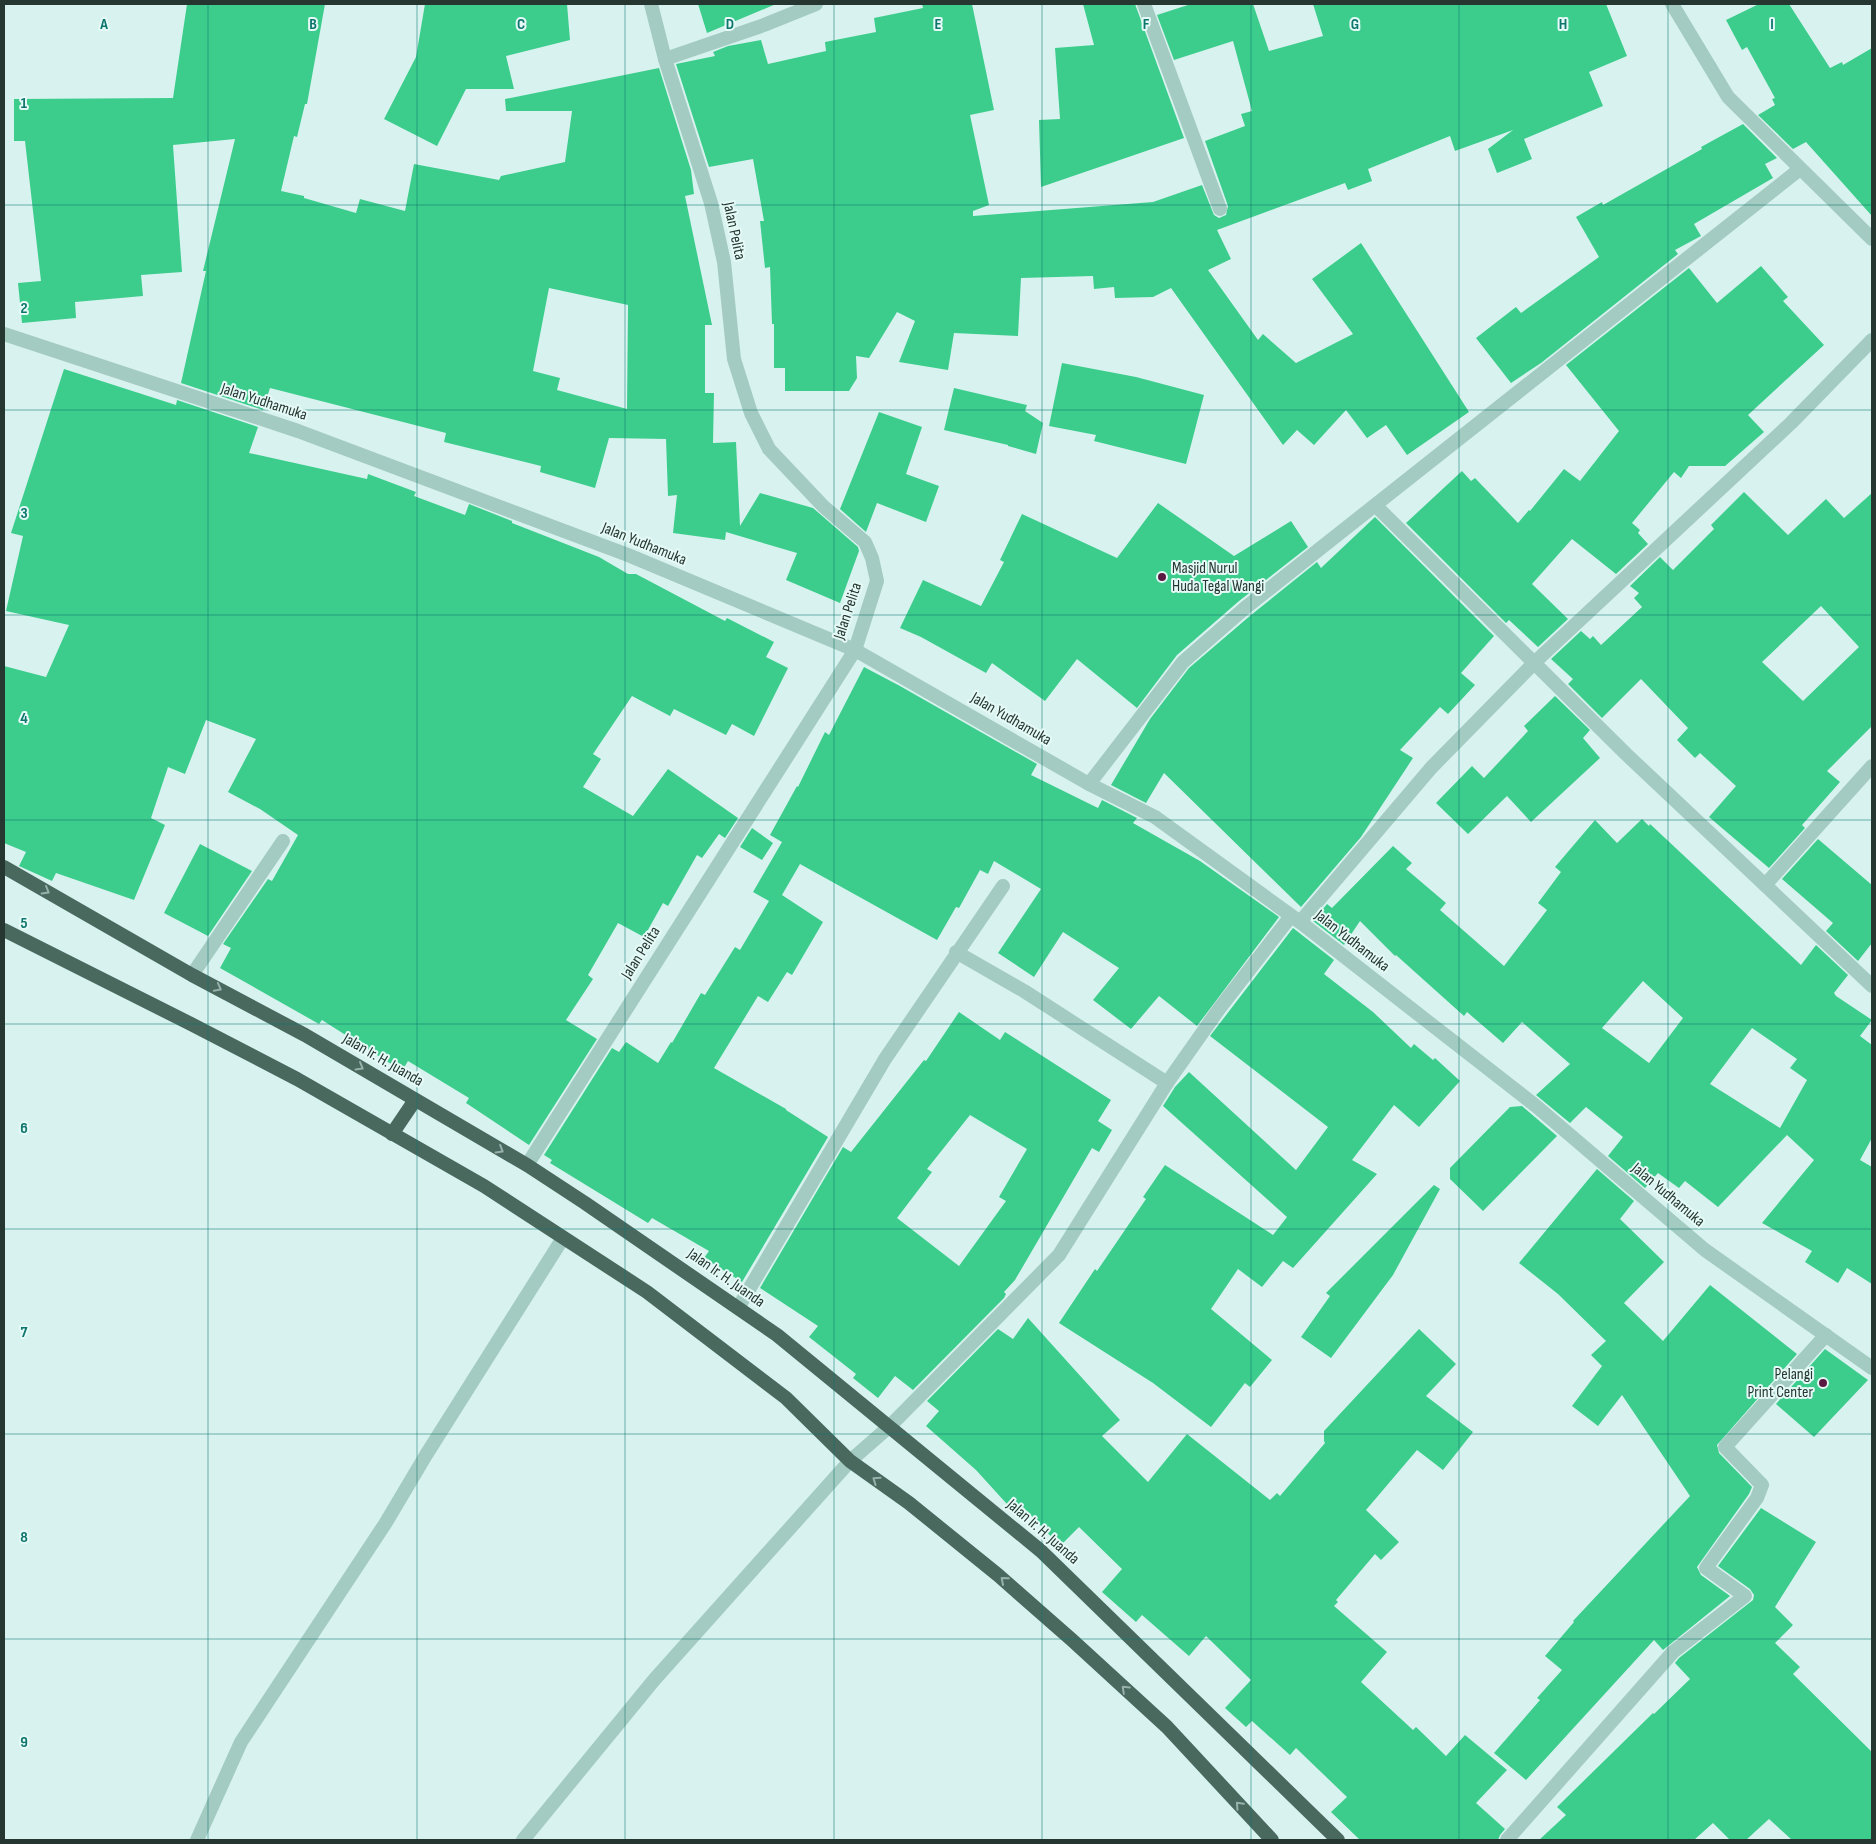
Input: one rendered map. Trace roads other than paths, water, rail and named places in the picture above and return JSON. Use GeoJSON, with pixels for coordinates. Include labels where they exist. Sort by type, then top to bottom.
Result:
{"type":"FeatureCollection","features":[{"type":"Feature","properties":{"kind":"highway","name":"Jalan Ir. H. Juanda"},"geometry":{"type":"LineString","coordinates":[[4,866],[192,975],[305,1035],[527,1165],[778,1335],[1041,1551],[1338,1840]]}},
{"type":"Feature","properties":{"kind":"highway"},"geometry":{"type":"LineString","coordinates":[[4,930],[296,1079],[484,1186],[647,1292],[786,1398],[850,1461],[909,1503],[998,1575],[1167,1727],[1272,1840]]}},
{"type":"Feature","properties":{"kind":"highway"},"geometry":{"type":"LineString","coordinates":[[392,1134],[415,1100]]}},
{"type":"Feature","properties":{"kind":"street","name":"Jalan Pelita"},"geometry":{"type":"LineString","coordinates":[[527,1165],[855,650],[877,581],[872,558],[865,542],[824,507],[769,449],[751,413],[734,359],[724,262],[711,203],[665,59],[651,4]]}},
{"type":"Feature","properties":{"kind":"street"},"geometry":{"type":"LineString","coordinates":[[665,59],[764,25],[816,4]]}},
{"type":"Feature","properties":{"kind":"street"},"geometry":{"type":"LineString","coordinates":[[1144,4],[1220,209]]}},
{"type":"Feature","properties":{"kind":"street"},"geometry":{"type":"LineString","coordinates":[[1672,4],[1728,97],[1872,240]]}},
{"type":"Feature","properties":{"kind":"street"},"geometry":{"type":"LineString","coordinates":[[1089,784],[1183,662],[1245,608],[1800,169]]}},
{"type":"Feature","properties":{"kind":"street","name":"Jalan Yudhamuka"},"geometry":{"type":"LineString","coordinates":[[4,334],[298,431],[628,555],[855,650],[1089,784],[1155,817],[1296,919],[1536,1106],[1705,1250],[1872,1368]]}},
{"type":"Feature","properties":{"kind":"street"},"geometry":{"type":"LineString","coordinates":[[524,1840],[654,1680],[850,1461],[890,1426],[1059,1255],[1167,1083],[1219,1009],[1296,919],[1431,768],[1535,662],[1792,423],[1872,340]]}},
{"type":"Feature","properties":{"kind":"street"},"geometry":{"type":"LineString","coordinates":[[1376,506],[1626,754],[1872,986]]}},
{"type":"Feature","properties":{"kind":"street"},"geometry":{"type":"LineString","coordinates":[[1765,885],[1872,766]]}},
{"type":"Feature","properties":{"kind":"street"},"geometry":{"type":"LineString","coordinates":[[192,975],[283,841]]}},
{"type":"Feature","properties":{"kind":"street"},"geometry":{"type":"LineString","coordinates":[[738,1308],[884,1059],[1003,886]]}},
{"type":"Feature","properties":{"kind":"street"},"geometry":{"type":"LineString","coordinates":[[956,952],[1024,991],[1167,1083]]}},
{"type":"Feature","properties":{"kind":"street"},"geometry":{"type":"LineString","coordinates":[[197,1840],[241,1742],[385,1524],[426,1455],[563,1238]]}},
{"type":"Feature","properties":{"kind":"street"},"geometry":{"type":"LineString","coordinates":[[1507,1840],[1673,1652],[1745,1596],[1706,1568],[1758,1498],[1762,1485],[1725,1448],[1826,1335]]}},
{"type":"Feature","properties":{"kind":"place","name":"Masjid Nurul Huda Tegal Wangi"},"geometry":{"type":"Point","coordinates":[1162,577]}},
{"type":"Feature","properties":{"kind":"place","name":"Pelangi Print Center"},"geometry":{"type":"Point","coordinates":[1823,1383]}}]}
